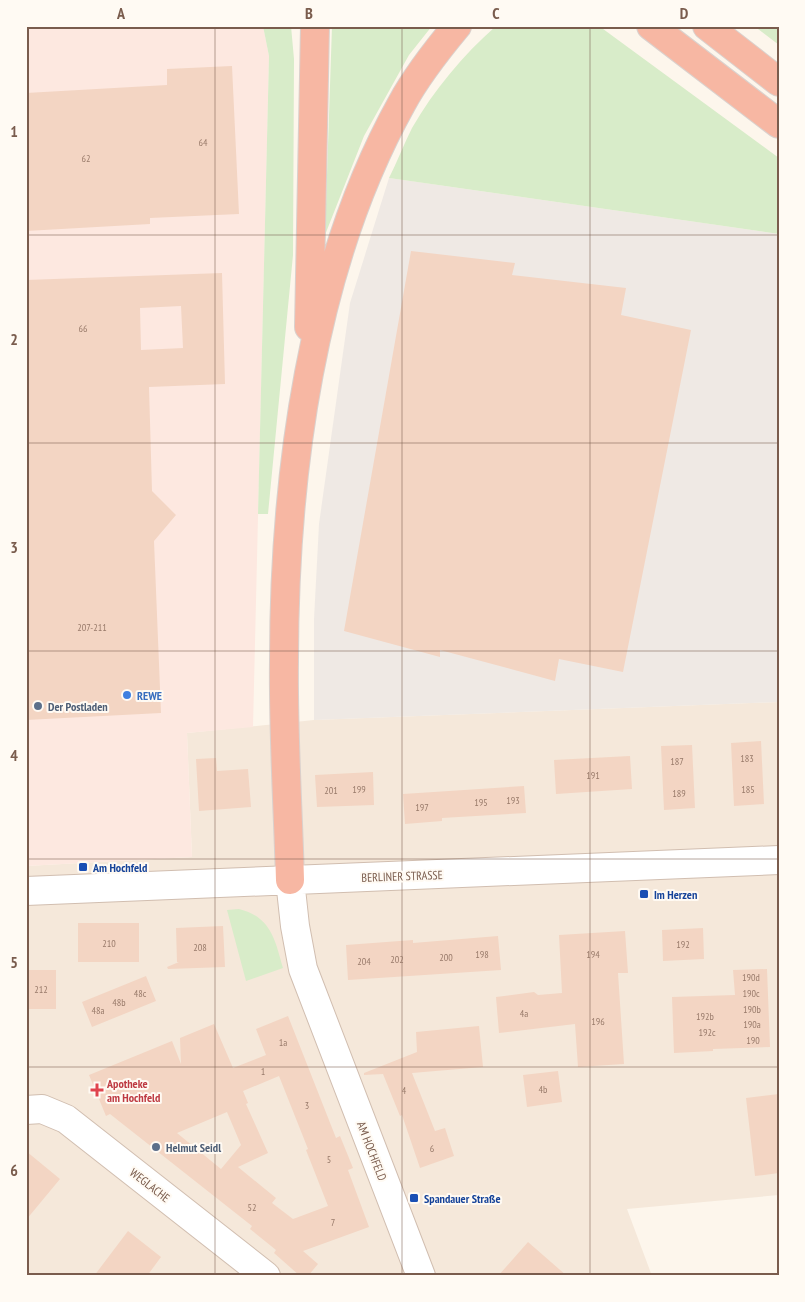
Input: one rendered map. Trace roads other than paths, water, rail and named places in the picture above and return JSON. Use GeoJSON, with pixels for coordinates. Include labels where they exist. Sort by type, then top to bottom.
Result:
{"type":"FeatureCollection","features":[{"type":"Feature","properties":{"kind":"highway"},"geometry":{"type":"LineString","coordinates":[[308,381],[315,26]]}},
{"type":"Feature","properties":{"kind":"highway"},"geometry":{"type":"LineString","coordinates":[[290,880],[284,730],[286,590],[291,511],[308,381],[338,256],[363,185],[403,101],[428,63],[457,26]]}},
{"type":"Feature","properties":{"kind":"highway"},"geometry":{"type":"LineString","coordinates":[[651,26],[779,124]]}},
{"type":"Feature","properties":{"kind":"highway"},"geometry":{"type":"LineString","coordinates":[[707,26],[779,82]]}},
{"type":"Feature","properties":{"kind":"street","name":"BERLINER STRASSE"},"geometry":{"type":"LineString","coordinates":[[26,891],[779,860]]}},
{"type":"Feature","properties":{"kind":"street","name":"AM HOCHFELD"},"geometry":{"type":"LineString","coordinates":[[290,880],[295,926],[303,969],[421,1276]]}},
{"type":"Feature","properties":{"kind":"street","name":"WEGLACHE"},"geometry":{"type":"LineString","coordinates":[[26,1110],[42,1109],[66,1119],[266,1276]]}},
{"type":"Feature","properties":{"kind":"place","name":"REWE"},"geometry":{"type":"Point","coordinates":[127,695]}},
{"type":"Feature","properties":{"kind":"place","name":"Der Postladen"},"geometry":{"type":"Point","coordinates":[38,706]}},
{"type":"Feature","properties":{"kind":"place","name":"Am Hochfeld"},"geometry":{"type":"Point","coordinates":[83,867]}},
{"type":"Feature","properties":{"kind":"place","name":"Im Herzen"},"geometry":{"type":"Point","coordinates":[644,894]}},
{"type":"Feature","properties":{"kind":"place","name":"Apotheke am Hochfeld"},"geometry":{"type":"Point","coordinates":[97,1090]}},
{"type":"Feature","properties":{"kind":"place","name":"Helmut Seidl"},"geometry":{"type":"Point","coordinates":[156,1147]}},
{"type":"Feature","properties":{"kind":"place","name":"Spandauer Straße"},"geometry":{"type":"Point","coordinates":[414,1198]}}]}
